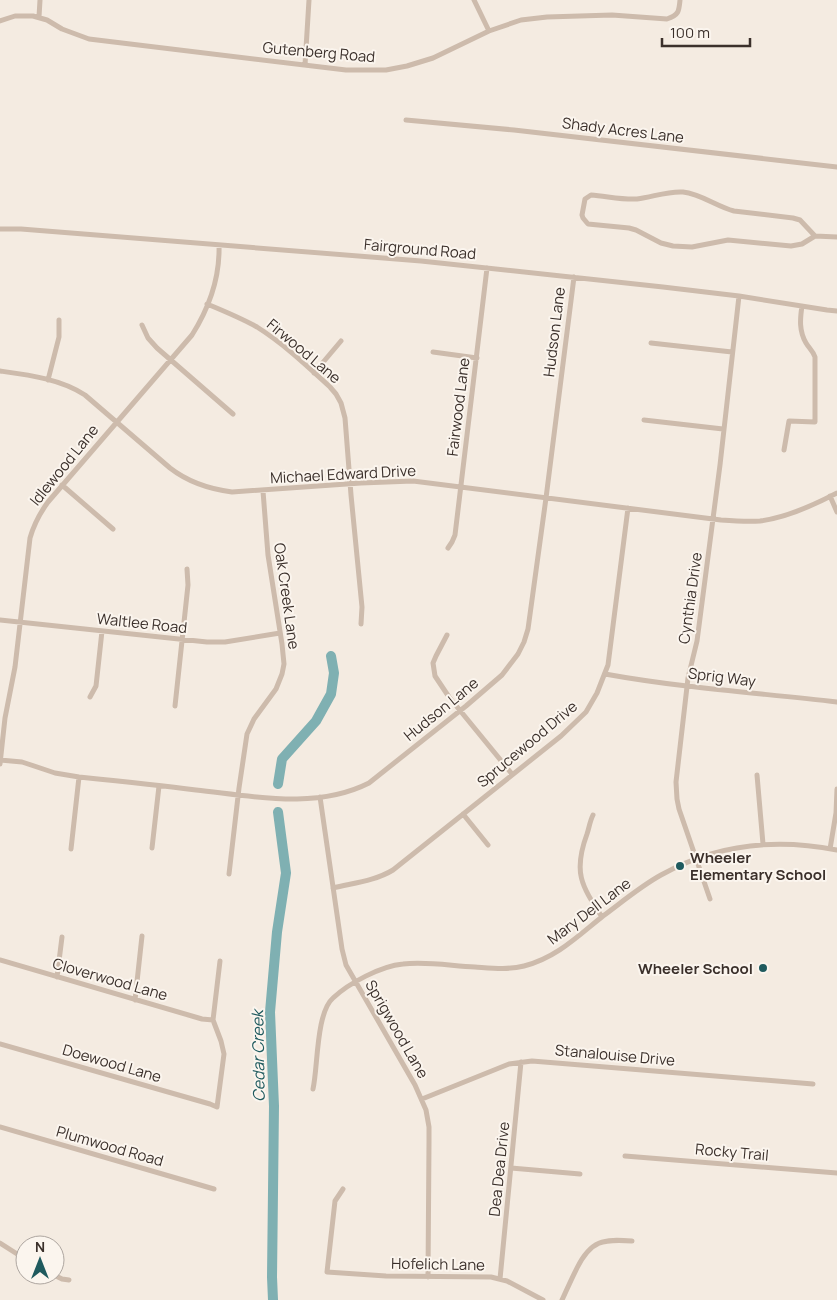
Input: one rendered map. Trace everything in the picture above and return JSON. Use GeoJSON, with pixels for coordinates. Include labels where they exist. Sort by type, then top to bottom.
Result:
{"type":"FeatureCollection","features":[{"type":"Feature","properties":{"kind":"street"},"geometry":{"type":"LineString","coordinates":[[39,17],[40,0]]}},
{"type":"Feature","properties":{"kind":"street"},"geometry":{"type":"LineString","coordinates":[[305,65],[309,0]]}},
{"type":"Feature","properties":{"kind":"street"},"geometry":{"type":"LineString","coordinates":[[474,0],[489,31]]}},
{"type":"Feature","properties":{"kind":"street","name":"Gutenberg Road"},"geometry":{"type":"LineString","coordinates":[[0,21],[24,15],[48,20],[62,29],[89,40],[305,65],[359,70],[386,70],[433,58],[489,31],[521,20],[547,17],[612,15],[667,19],[674,17],[678,12],[680,0]]}},
{"type":"Feature","properties":{"kind":"street","name":"Shady Acres Lane"},"geometry":{"type":"LineString","coordinates":[[406,120],[514,130],[837,167]]}},
{"type":"Feature","properties":{"kind":"street"},"geometry":{"type":"LineString","coordinates":[[815,236],[800,220],[734,211],[704,198],[683,192],[662,193],[635,199],[591,195],[585,199],[582,215],[588,224],[629,228],[661,243],[683,247],[702,246],[728,240],[791,246],[802,244],[815,236],[837,237]]}},
{"type":"Feature","properties":{"kind":"street","name":"Fairground Road"},"geometry":{"type":"LineString","coordinates":[[0,230],[21,229],[421,261],[739,296],[837,311]]}},
{"type":"Feature","properties":{"kind":"street","name":"Idlewood Lane"},"geometry":{"type":"LineString","coordinates":[[0,761],[16,668],[32,532],[42,510],[62,485],[192,335],[200,322],[217,274],[220,245]]}},
{"type":"Feature","properties":{"kind":"street","name":"Fairwood Lane"},"geometry":{"type":"LineString","coordinates":[[448,548],[454,538],[487,268]]}},
{"type":"Feature","properties":{"kind":"street","name":"Hudson Lane"},"geometry":{"type":"LineString","coordinates":[[0,761],[22,762],[55,773],[78,777],[294,799],[320,797],[354,790],[369,783],[485,691],[508,669],[518,654],[524,642],[530,618],[574,277]]}},
{"type":"Feature","properties":{"kind":"street","name":"Cynthia Drive"},"geometry":{"type":"LineString","coordinates":[[710,898],[679,809],[676,789],[688,686],[697,642],[713,518],[739,296]]}},
{"type":"Feature","properties":{"kind":"street","name":"Firwood Lane"},"geometry":{"type":"LineString","coordinates":[[207,304],[259,328],[314,372],[336,394],[341,403],[344,412],[362,606],[361,624]]}},
{"type":"Feature","properties":{"kind":"street"},"geometry":{"type":"LineString","coordinates":[[784,450],[789,421],[815,422],[815,357],[814,352],[802,335],[800,321],[802,306]]}},
{"type":"Feature","properties":{"kind":"street"},"geometry":{"type":"LineString","coordinates":[[48,380],[59,337],[59,320]]}},
{"type":"Feature","properties":{"kind":"street"},"geometry":{"type":"LineString","coordinates":[[142,325],[148,338],[157,348],[233,414]]}},
{"type":"Feature","properties":{"kind":"street"},"geometry":{"type":"LineString","coordinates":[[314,372],[341,341]]}},
{"type":"Feature","properties":{"kind":"street"},"geometry":{"type":"LineString","coordinates":[[651,344],[732,352]]}},
{"type":"Feature","properties":{"kind":"street"},"geometry":{"type":"LineString","coordinates":[[433,352],[477,358]]}},
{"type":"Feature","properties":{"kind":"street","name":"Michael Edward Drive"},"geometry":{"type":"LineString","coordinates":[[0,371],[48,380],[75,389],[170,468],[183,477],[214,490],[232,492],[263,491],[413,481],[748,521],[771,519],[787,514],[837,493]]}},
{"type":"Feature","properties":{"kind":"street"},"geometry":{"type":"LineString","coordinates":[[644,420],[723,429]]}},
{"type":"Feature","properties":{"kind":"street"},"geometry":{"type":"LineString","coordinates":[[62,485],[113,529]]}},
{"type":"Feature","properties":{"kind":"street","name":"Oak Creek Lane"},"geometry":{"type":"LineString","coordinates":[[229,874],[247,734],[254,719],[276,689],[284,664],[268,555],[263,491]]}},
{"type":"Feature","properties":{"kind":"street"},"geometry":{"type":"LineString","coordinates":[[830,496],[837,512]]}},
{"type":"Feature","properties":{"kind":"street","name":"Sprucewood Drive"},"geometry":{"type":"LineString","coordinates":[[333,888],[387,874],[561,736],[586,712],[608,665],[628,508]]}},
{"type":"Feature","properties":{"kind":"street"},"geometry":{"type":"LineString","coordinates":[[175,706],[188,585],[187,569]]}},
{"type":"Feature","properties":{"kind":"street","name":"Waltlee Road"},"geometry":{"type":"LineString","coordinates":[[0,620],[182,640],[220,642],[280,633]]}},
{"type":"Feature","properties":{"kind":"street"},"geometry":{"type":"LineString","coordinates":[[90,696],[96,686],[102,631]]}},
{"type":"Feature","properties":{"kind":"street"},"geometry":{"type":"LineString","coordinates":[[447,635],[433,663],[438,682],[512,774]]}},
{"type":"Feature","properties":{"kind":"street","name":"Sprig Way"},"geometry":{"type":"LineString","coordinates":[[605,674],[688,686],[837,702]]}},
{"type":"Feature","properties":{"kind":"street"},"geometry":{"type":"LineString","coordinates":[[757,775],[763,844]]}},
{"type":"Feature","properties":{"kind":"street"},"geometry":{"type":"LineString","coordinates":[[71,849],[78,777]]}},
{"type":"Feature","properties":{"kind":"street"},"geometry":{"type":"LineString","coordinates":[[152,848],[159,786]]}},
{"type":"Feature","properties":{"kind":"street"},"geometry":{"type":"LineString","coordinates":[[830,849],[836,813],[837,789]]}},
{"type":"Feature","properties":{"kind":"street","name":"Sprigwood Lane"},"geometry":{"type":"LineString","coordinates":[[320,797],[346,965],[415,1085],[426,1110],[429,1126],[428,1276]]}},
{"type":"Feature","properties":{"kind":"street"},"geometry":{"type":"LineString","coordinates":[[463,814],[488,845]]}},
{"type":"Feature","properties":{"kind":"street"},"geometry":{"type":"LineString","coordinates":[[593,815],[581,851],[580,869],[583,885],[602,917]]}},
{"type":"Feature","properties":{"kind":"street","name":"Mary Dell Lane"},"geometry":{"type":"LineString","coordinates":[[313,1089],[321,1026],[326,1007],[333,998],[373,973],[390,966],[417,963],[504,969],[525,966],[546,959],[560,951],[655,878],[687,862],[727,850],[763,844],[802,844],[837,850]]}},
{"type":"Feature","properties":{"kind":"street"},"geometry":{"type":"LineString","coordinates":[[135,1000],[142,936]]}},
{"type":"Feature","properties":{"kind":"street"},"geometry":{"type":"LineString","coordinates":[[57,977],[62,937]]}},
{"type":"Feature","properties":{"kind":"street","name":"Cloverwood Lane"},"geometry":{"type":"LineString","coordinates":[[0,960],[202,1019],[213,1020]]}},
{"type":"Feature","properties":{"kind":"street"},"geometry":{"type":"LineString","coordinates":[[213,1020],[220,961]]}},
{"type":"Feature","properties":{"kind":"street","name":"Doewood Lane"},"geometry":{"type":"LineString","coordinates":[[0,1044],[210,1104],[217,1108],[224,1054],[213,1020]]}},
{"type":"Feature","properties":{"kind":"street","name":"Stanalouise Drive"},"geometry":{"type":"LineString","coordinates":[[422,1099],[509,1064],[532,1061],[813,1084]]}},
{"type":"Feature","properties":{"kind":"street","name":"Dea Dea Drive"},"geometry":{"type":"LineString","coordinates":[[500,1279],[521,1062]]}},
{"type":"Feature","properties":{"kind":"street","name":"Plumwood Road"},"geometry":{"type":"LineString","coordinates":[[0,1127],[214,1189]]}},
{"type":"Feature","properties":{"kind":"street","name":"Rocky Trail"},"geometry":{"type":"LineString","coordinates":[[625,1156],[837,1173]]}},
{"type":"Feature","properties":{"kind":"street"},"geometry":{"type":"LineString","coordinates":[[511,1168],[580,1174]]}},
{"type":"Feature","properties":{"kind":"street","name":"Hofelich Lane"},"geometry":{"type":"LineString","coordinates":[[343,1189],[335,1201],[327,1272],[491,1277],[507,1281],[543,1300]]}},
{"type":"Feature","properties":{"kind":"street"},"geometry":{"type":"LineString","coordinates":[[562,1300],[583,1256],[589,1249],[598,1243],[609,1240],[632,1241]]}},
{"type":"Feature","properties":{"kind":"street"},"geometry":{"type":"LineString","coordinates":[[0,1243],[15,1253]]}},
{"type":"Feature","properties":{"kind":"street"},"geometry":{"type":"LineString","coordinates":[[65,1279],[69,1280]]}},
{"type":"Feature","properties":{"kind":"waterway","name":"Cedar Creek"},"geometry":{"type":"LineString","coordinates":[[278,784],[282,759],[316,721],[331,694],[334,673],[331,656]]}},
{"type":"Feature","properties":{"kind":"waterway","name":"Cedar Creek"},"geometry":{"type":"LineString","coordinates":[[273,1300],[274,1106],[270,1012],[277,932],[286,873],[278,812]]}},
{"type":"Feature","properties":{"kind":"place","name":"Wheeler Elementary School"},"geometry":{"type":"Point","coordinates":[680,866]}},
{"type":"Feature","properties":{"kind":"place","name":"Wheeler School"},"geometry":{"type":"Point","coordinates":[763,968]}}]}
